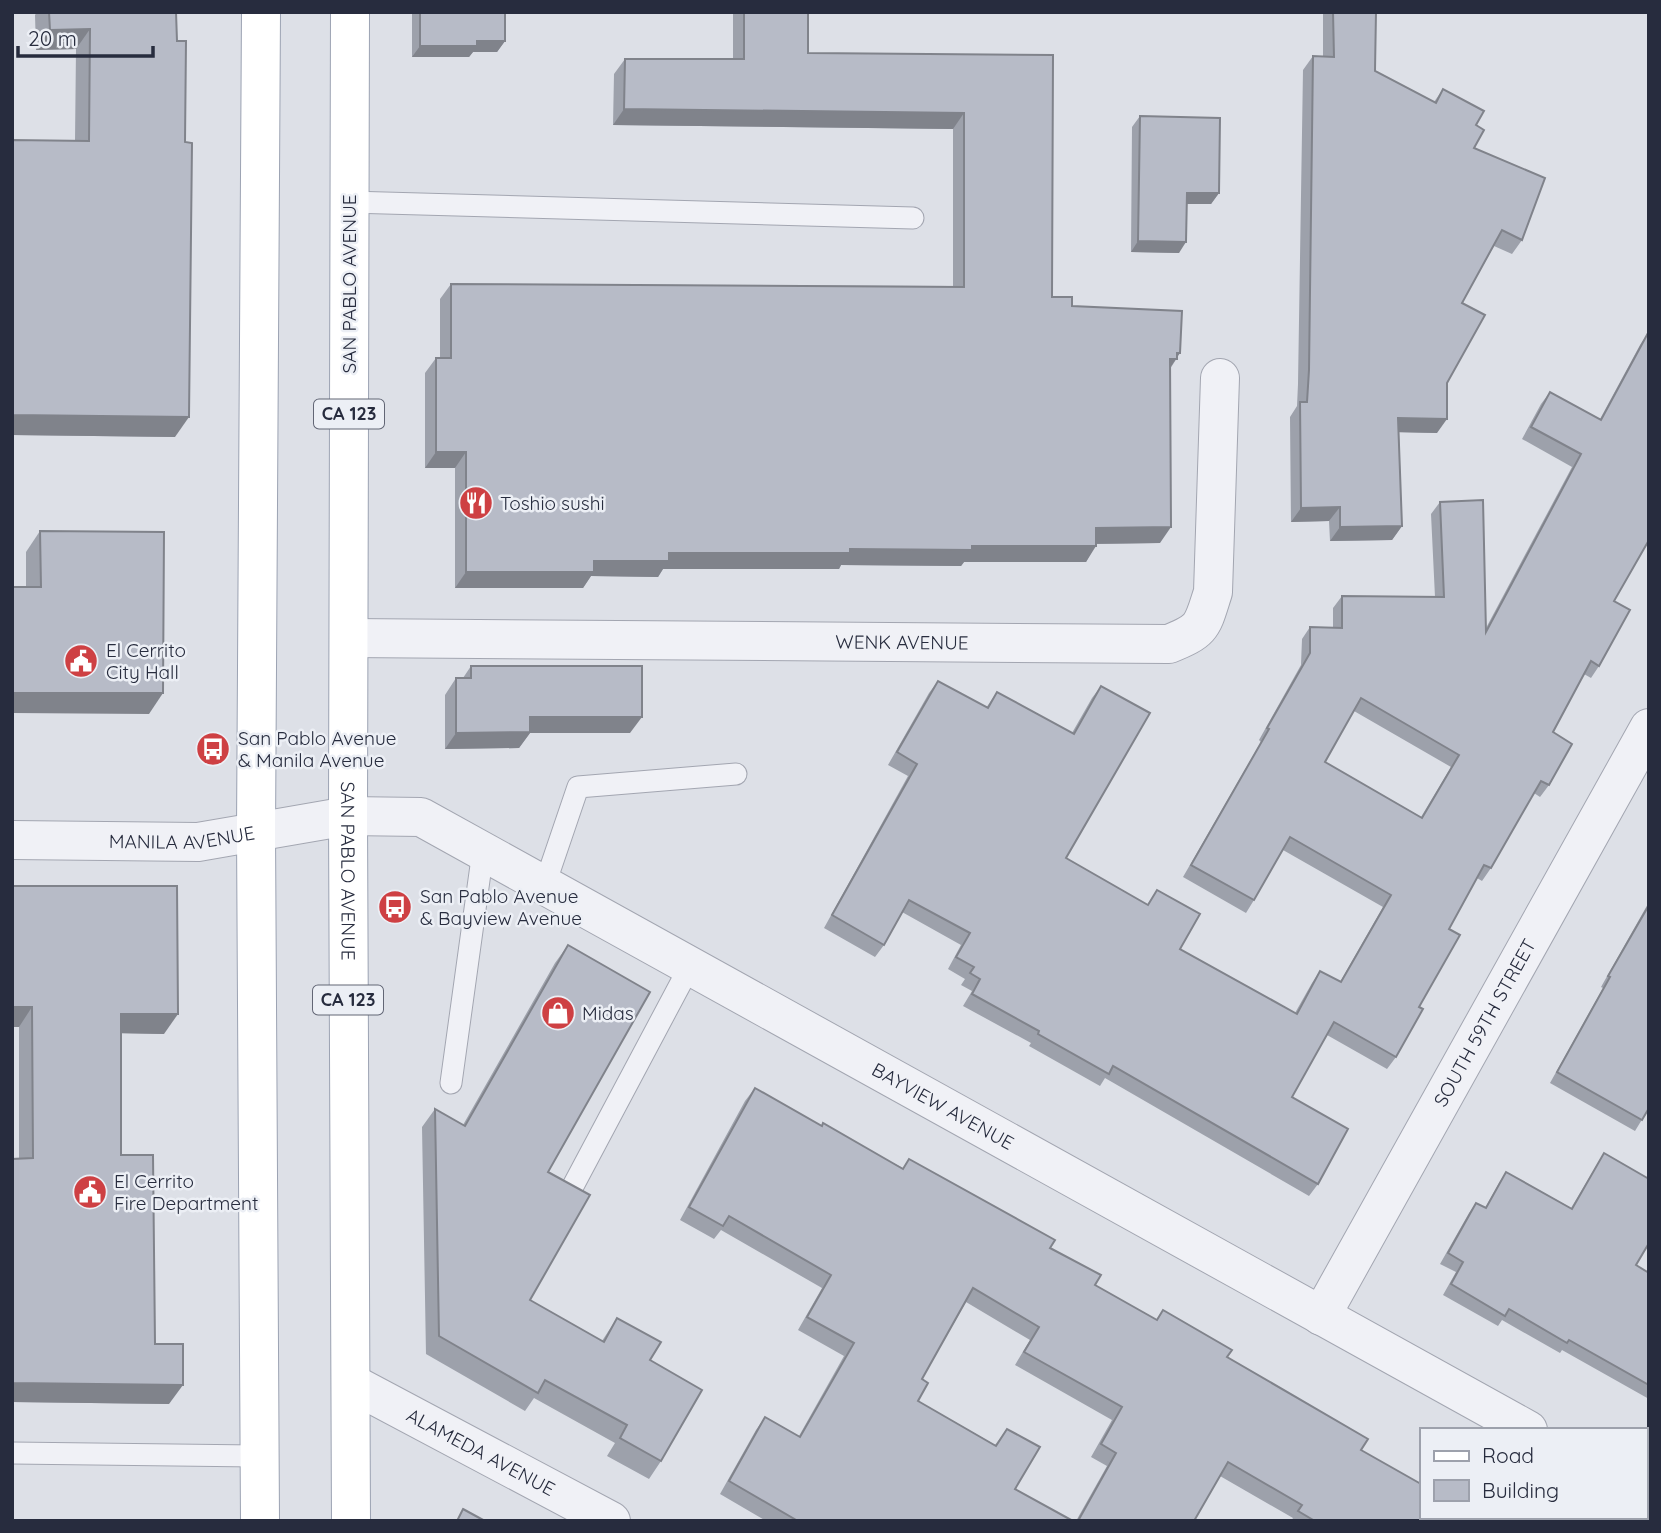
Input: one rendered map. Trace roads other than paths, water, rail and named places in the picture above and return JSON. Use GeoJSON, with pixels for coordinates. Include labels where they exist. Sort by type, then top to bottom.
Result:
{"type":"FeatureCollection","features":[{"type":"Feature","properties":{"kind":"main road"},"geometry":{"type":"LineString","coordinates":[[260,1521],[256,832],[261,12]]}},
{"type":"Feature","properties":{"kind":"main road","name":"SAN PABLO AVENUE"},"geometry":{"type":"LineString","coordinates":[[350,12],[348,816],[351,1521]]}},
{"type":"Feature","properties":{"kind":"street","name":"WENK AVENUE"},"geometry":{"type":"LineString","coordinates":[[349,638],[1169,644],[1188,636],[1202,624],[1213,592],[1220,378]]}},
{"type":"Feature","properties":{"kind":"street","name":"SOUTH 59TH STREET"},"geometry":{"type":"LineString","coordinates":[[1321,1316],[1649,728]]}},
{"type":"Feature","properties":{"kind":"street","name":"MANILA AVENUE"},"geometry":{"type":"LineString","coordinates":[[12,840],[198,842],[348,816]]}},
{"type":"Feature","properties":{"kind":"street","name":"BAYVIEW AVENUE"},"geometry":{"type":"LineString","coordinates":[[348,816],[421,817],[691,964],[1524,1428]]}},
{"type":"Feature","properties":{"kind":"street","name":"ALAMEDA AVENUE"},"geometry":{"type":"LineString","coordinates":[[351,1383],[611,1521]]}},
{"type":"Feature","properties":{"kind":"lane"},"geometry":{"type":"LineString","coordinates":[[349,202],[914,218]]}},
{"type":"Feature","properties":{"kind":"lane"},"geometry":{"type":"LineString","coordinates":[[545,884],[578,787],[736,774]]}},
{"type":"Feature","properties":{"kind":"lane"},"geometry":{"type":"LineString","coordinates":[[451,1083],[483,851]]}},
{"type":"Feature","properties":{"kind":"lane"},"geometry":{"type":"LineString","coordinates":[[573,1186],[691,964]]}},
{"type":"Feature","properties":{"kind":"lane"},"geometry":{"type":"LineString","coordinates":[[12,1453],[260,1456]]}},
{"type":"Feature","properties":{"kind":"place","name":"Toshio sushi"},"geometry":{"type":"Point","coordinates":[476,503]}},
{"type":"Feature","properties":{"kind":"place","name":"El Cerrito City Hall"},"geometry":{"type":"Point","coordinates":[81,661]}},
{"type":"Feature","properties":{"kind":"place","name":"San Pablo Avenue & Manila Avenue"},"geometry":{"type":"Point","coordinates":[213,749]}},
{"type":"Feature","properties":{"kind":"place","name":"San Pablo Avenue & Bayview Avenue"},"geometry":{"type":"Point","coordinates":[395,907]}},
{"type":"Feature","properties":{"kind":"place","name":"Midas"},"geometry":{"type":"Point","coordinates":[558,1013]}},
{"type":"Feature","properties":{"kind":"place","name":"El Cerrito Fire Department"},"geometry":{"type":"Point","coordinates":[90,1192]}}]}
